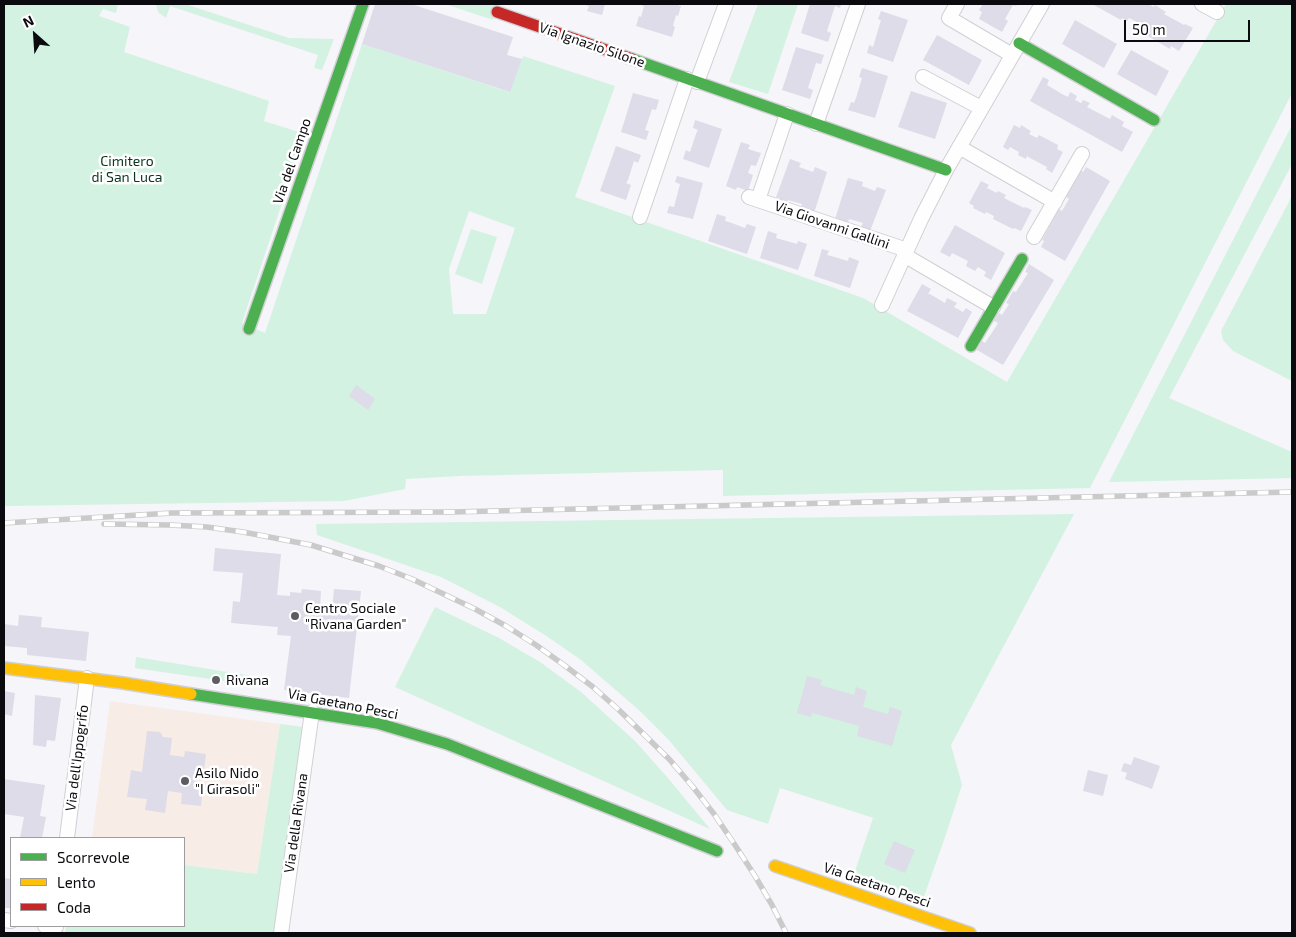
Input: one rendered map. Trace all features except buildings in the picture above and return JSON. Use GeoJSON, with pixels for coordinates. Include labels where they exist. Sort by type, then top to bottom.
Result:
{"type":"FeatureCollection","features":[{"type":"Feature","properties":{"kind":"street","name":"Via del Campo"},"geometry":{"type":"LineString","coordinates":[[249,329],[363,4]]}},
{"type":"Feature","properties":{"kind":"street"},"geometry":{"type":"LineString","coordinates":[[640,217],[692,80],[726,4]]}},
{"type":"Feature","properties":{"kind":"street"},"geometry":{"type":"LineString","coordinates":[[816,124],[858,4]]}},
{"type":"Feature","properties":{"kind":"street"},"geometry":{"type":"LineString","coordinates":[[957,4],[949,18],[1016,49],[1154,120]]}},
{"type":"Feature","properties":{"kind":"street"},"geometry":{"type":"LineString","coordinates":[[882,304],[928,204],[946,170],[1042,4]]}},
{"type":"Feature","properties":{"kind":"street"},"geometry":{"type":"LineString","coordinates":[[1202,4],[1217,12]]}},
{"type":"Feature","properties":{"kind":"street","name":"Via Ignazio Silone"},"geometry":{"type":"LineString","coordinates":[[498,12],[946,170]]}},
{"type":"Feature","properties":{"kind":"street"},"geometry":{"type":"LineString","coordinates":[[923,77],[982,108]]}},
{"type":"Feature","properties":{"kind":"street","name":"Via Giovanni Gallini"},"geometry":{"type":"LineString","coordinates":[[787,114],[754,198],[906,253],[993,307]]}},
{"type":"Feature","properties":{"kind":"street"},"geometry":{"type":"LineString","coordinates":[[959,147],[1055,202]]}},
{"type":"Feature","properties":{"kind":"street"},"geometry":{"type":"LineString","coordinates":[[1034,237],[1082,154]]}},
{"type":"Feature","properties":{"kind":"street"},"geometry":{"type":"LineString","coordinates":[[970,346],[1022,259]]}},
{"type":"Feature","properties":{"kind":"street","name":"Via Gaetano Pesci"},"geometry":{"type":"LineString","coordinates":[[4,668],[123,683],[377,723],[447,744],[717,850]]}},
{"type":"Feature","properties":{"kind":"street","name":"Via dell'Ippogrifo"},"geometry":{"type":"LineString","coordinates":[[67,837],[87,678]]}},
{"type":"Feature","properties":{"kind":"street","name":"Via della Rivana"},"geometry":{"type":"LineString","coordinates":[[281,933],[312,712]]}},
{"type":"Feature","properties":{"kind":"street","name":"Via Gaetano Pesci"},"geometry":{"type":"LineString","coordinates":[[775,866],[970,933]]}},
{"type":"Feature","properties":{"kind":"shaded area","name":"Asilo Nido \"I Girasoli\""},"geometry":{"type":"Polygon","coordinates":[[[110,701],[280,724],[257,874],[185,865],[185,837],[92,837],[110,701]]]}},
{"type":"Feature","properties":{"kind":"green space","name":"Cimitero di San Luca"},"geometry":{"type":"Polygon","coordinates":[[[4,4],[118,4],[116,13],[103,9],[99,16],[130,27],[124,52],[269,101],[264,121],[305,134],[242,323],[265,333],[362,44],[509,92],[523,56],[615,86],[575,197],[863,298],[1007,382],[1226,4],[1292,4],[1292,93],[1090,488],[723,496],[723,470],[406,479],[405,489],[344,501],[4,506],[4,4]],[[469,211],[449,269],[453,314],[486,314],[515,228],[469,211]]]}},
{"type":"Feature","properties":{"kind":"green space"},"geometry":{"type":"Polygon","coordinates":[[[156,4],[185,4],[289,38],[334,39],[322,70],[314,68],[318,55],[170,6],[166,18],[158,12],[156,4]]]}},
{"type":"Feature","properties":{"kind":"green space"},"geometry":{"type":"Polygon","coordinates":[[[445,4],[498,4],[493,20],[445,4]]]}},
{"type":"Feature","properties":{"kind":"green space"},"geometry":{"type":"Polygon","coordinates":[[[758,4],[798,4],[768,94],[729,82],[758,4]]]}},
{"type":"Feature","properties":{"kind":"green space"},"geometry":{"type":"Polygon","coordinates":[[[1292,125],[1292,164],[1169,398],[1292,452],[1292,478],[1109,482],[1292,125]]]}},
{"type":"Feature","properties":{"kind":"green space"},"geometry":{"type":"Polygon","coordinates":[[[1292,196],[1292,381],[1233,351],[1223,340],[1221,331],[1292,196]]]}},
{"type":"Feature","properties":{"kind":"green space"},"geometry":{"type":"Polygon","coordinates":[[[471,229],[497,237],[482,284],[455,274],[471,229]]]}},
{"type":"Feature","properties":{"kind":"green space"},"geometry":{"type":"Polygon","coordinates":[[[1074,514],[951,745],[962,785],[922,902],[853,877],[873,818],[883,821],[780,788],[768,824],[727,810],[668,739],[640,711],[581,660],[548,637],[500,607],[441,577],[317,535],[316,524],[1074,514]]]}},
{"type":"Feature","properties":{"kind":"green space"},"geometry":{"type":"Polygon","coordinates":[[[435,607],[499,638],[540,662],[581,692],[635,741],[710,829],[395,687],[435,607]]]}},
{"type":"Feature","properties":{"kind":"green space"},"geometry":{"type":"Polygon","coordinates":[[[136,657],[252,676],[251,685],[135,668],[136,657]]]}},
{"type":"Feature","properties":{"kind":"green space"},"geometry":{"type":"Polygon","coordinates":[[[280,724],[304,727],[275,933],[65,933],[66,927],[185,927],[185,865],[257,874],[280,724]]]}},
{"type":"Feature","properties":{"kind":"railway"},"geometry":{"type":"LineString","coordinates":[[4,523],[172,513],[452,512],[1292,492]]}},
{"type":"Feature","properties":{"kind":"railway"},"geometry":{"type":"LineString","coordinates":[[104,524],[207,527],[311,545],[379,566],[412,579],[506,626],[536,645],[593,687],[670,760],[714,814],[735,845],[772,905],[786,933]]}},
{"type":"Feature","properties":{"kind":"traffic: fast"},"geometry":{"type":"LineString","coordinates":[[249,329],[363,4]]}},
{"type":"Feature","properties":{"kind":"traffic: fast"},"geometry":{"type":"LineString","coordinates":[[1019,43],[1154,120]]}},
{"type":"Feature","properties":{"kind":"traffic: fast"},"geometry":{"type":"LineString","coordinates":[[632,59],[946,170]]}},
{"type":"Feature","properties":{"kind":"traffic: fast"},"geometry":{"type":"LineString","coordinates":[[971,346],[1022,259]]}},
{"type":"Feature","properties":{"kind":"traffic: fast"},"geometry":{"type":"LineString","coordinates":[[191,694],[377,723],[447,744],[717,851]]}},
{"type":"Feature","properties":{"kind":"traffic: slow"},"geometry":{"type":"LineString","coordinates":[[4,668],[123,683],[191,694]]}},
{"type":"Feature","properties":{"kind":"traffic: slow"},"geometry":{"type":"LineString","coordinates":[[775,866],[970,933]]}},
{"type":"Feature","properties":{"kind":"traffic: jam"},"geometry":{"type":"LineString","coordinates":[[497,12],[632,59]]}},
{"type":"Feature","properties":{"kind":"place","name":"Centro Sociale \"Rivana Garden\""},"geometry":{"type":"Point","coordinates":[295,616]}},
{"type":"Feature","properties":{"kind":"place","name":"Rivana"},"geometry":{"type":"Point","coordinates":[216,680]}},
{"type":"Feature","properties":{"kind":"place","name":"Asilo Nido \"I Girasoli\""},"geometry":{"type":"Point","coordinates":[185,781]}}]}
